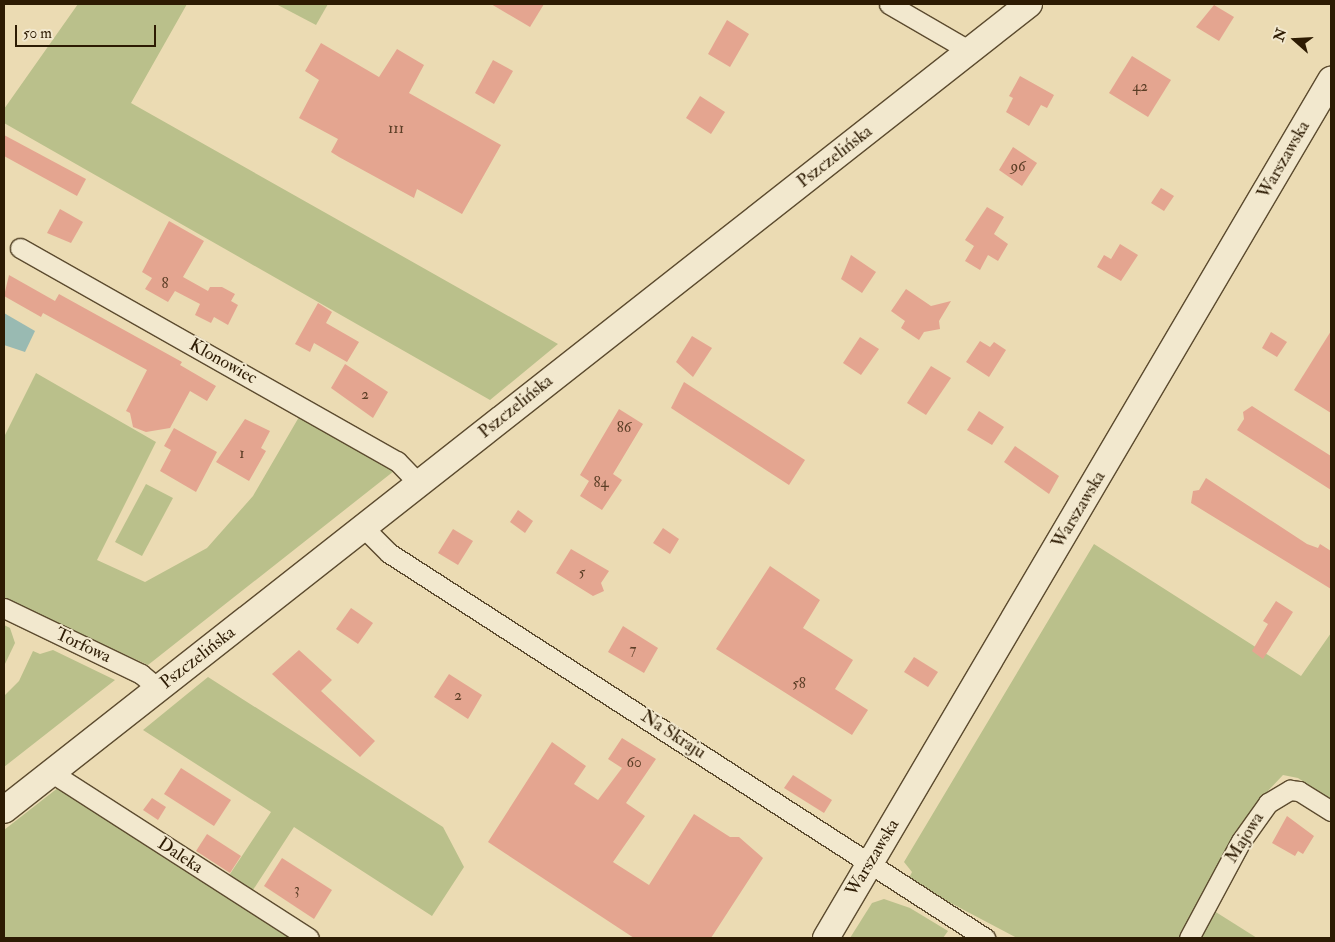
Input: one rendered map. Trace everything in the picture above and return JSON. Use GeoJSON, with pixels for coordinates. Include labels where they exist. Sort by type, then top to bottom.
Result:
{"type":"FeatureCollection","features":[{"type":"Feature","properties":{"kind":"main road","name":"Pszczelińska"},"geometry":{"type":"LineString","coordinates":[[4,810],[1029,4]]}},
{"type":"Feature","properties":{"kind":"main road","name":"Warszawska"},"geometry":{"type":"LineString","coordinates":[[826,938],[1331,80]]}},
{"type":"Feature","properties":{"kind":"street"},"geometry":{"type":"LineString","coordinates":[[889,4],[970,51]]}},
{"type":"Feature","properties":{"kind":"street","name":"Klonowiec"},"geometry":{"type":"LineString","coordinates":[[20,248],[403,464],[419,484]]}},
{"type":"Feature","properties":{"kind":"street","name":"Na Skraju"},"geometry":{"type":"LineString","coordinates":[[364,528],[389,553],[871,862],[986,938]]}},
{"type":"Feature","properties":{"kind":"street","name":"Torfowa"},"geometry":{"type":"LineString","coordinates":[[4,608],[141,674],[159,689]]}},
{"type":"Feature","properties":{"kind":"street","name":"Daleka"},"geometry":{"type":"LineString","coordinates":[[52,773],[309,938]]}},
{"type":"Feature","properties":{"kind":"street","name":"Majowa"},"geometry":{"type":"LineString","coordinates":[[1189,938],[1242,841],[1268,803],[1290,790],[1299,791],[1331,811]]}},
{"type":"Feature","properties":{"kind":"green space"},"geometry":{"type":"Polygon","coordinates":[[[78,4],[187,4],[131,103],[558,344],[490,400],[4,123],[4,109],[78,4]]]}},
{"type":"Feature","properties":{"kind":"green space"},"geometry":{"type":"Polygon","coordinates":[[[276,4],[328,4],[316,25],[276,4]]]}},
{"type":"Feature","properties":{"kind":"green space"},"geometry":{"type":"Polygon","coordinates":[[[36,373],[156,442],[97,560],[145,582],[207,548],[253,496],[299,417],[394,471],[148,665],[4,600],[4,437],[36,373]]]}},
{"type":"Feature","properties":{"kind":"green space"},"geometry":{"type":"Polygon","coordinates":[[[146,484],[173,498],[142,556],[115,542],[146,484]]]}},
{"type":"Feature","properties":{"kind":"green space"},"geometry":{"type":"Polygon","coordinates":[[[1094,544],[1301,676],[1331,633],[1331,800],[1298,778],[1283,775],[1265,794],[1181,938],[1017,938],[926,890],[909,878],[912,872],[904,862],[1094,544]]]}},
{"type":"Feature","properties":{"kind":"green space"},"geometry":{"type":"Polygon","coordinates":[[[4,625],[10,628],[15,643],[4,666],[4,625]]]}},
{"type":"Feature","properties":{"kind":"green space"},"geometry":{"type":"Polygon","coordinates":[[[53,650],[115,680],[4,767],[4,696],[19,681],[33,651],[40,654],[53,650]]]}},
{"type":"Feature","properties":{"kind":"green space"},"geometry":{"type":"Polygon","coordinates":[[[208,677],[443,827],[464,867],[432,916],[294,827],[251,893],[228,877],[271,812],[143,730],[208,677]]]}},
{"type":"Feature","properties":{"kind":"green space"},"geometry":{"type":"Polygon","coordinates":[[[59,787],[292,938],[4,938],[4,830],[59,787]]]}},
{"type":"Feature","properties":{"kind":"green space"},"geometry":{"type":"Polygon","coordinates":[[[884,899],[910,908],[948,931],[943,938],[850,938],[872,903],[884,899]]]}},
{"type":"Feature","properties":{"kind":"green space"},"geometry":{"type":"Polygon","coordinates":[[[1211,909],[1257,938],[1196,938],[1211,909]]]}},
{"type":"Feature","properties":{"kind":"water"},"geometry":{"type":"Polygon","coordinates":[[[4,313],[35,331],[25,352],[4,345],[4,313]]]}},
{"type":"Feature","properties":{"kind":"building"},"geometry":{"type":"Polygon","coordinates":[[[491,4],[544,4],[530,27],[491,4]]]}},
{"type":"Feature","properties":{"kind":"building"},"geometry":{"type":"Polygon","coordinates":[[[1214,5],[1234,17],[1219,41],[1196,27],[1214,5]]]}},
{"type":"Feature","properties":{"kind":"building"},"geometry":{"type":"Polygon","coordinates":[[[727,20],[749,34],[730,67],[708,54],[727,20]]]}},
{"type":"Feature","properties":{"kind":"building"},"geometry":{"type":"Polygon","coordinates":[[[321,43],[379,77],[397,49],[424,65],[409,93],[501,145],[462,214],[417,189],[414,198],[339,157],[331,152],[338,139],[299,118],[319,80],[305,71],[321,43]]]}},
{"type":"Feature","properties":{"kind":"building"},"geometry":{"type":"Polygon","coordinates":[[[1132,56],[1171,80],[1148,117],[1109,93],[1132,56]]]}},
{"type":"Feature","properties":{"kind":"building"},"geometry":{"type":"Polygon","coordinates":[[[493,60],[513,71],[494,104],[475,93],[493,60]]]}},
{"type":"Feature","properties":{"kind":"building"},"geometry":{"type":"Polygon","coordinates":[[[1020,76],[1054,95],[1047,108],[1041,105],[1029,126],[1006,112],[1013,98],[1009,96],[1020,76]]]}},
{"type":"Feature","properties":{"kind":"building"},"geometry":{"type":"Polygon","coordinates":[[[700,96],[725,112],[711,134],[686,118],[700,96]]]}},
{"type":"Feature","properties":{"kind":"building"},"geometry":{"type":"Polygon","coordinates":[[[4,135],[86,179],[77,196],[4,156],[4,135]]]}},
{"type":"Feature","properties":{"kind":"building"},"geometry":{"type":"Polygon","coordinates":[[[1013,147],[1037,163],[1022,186],[999,170],[1013,147]]]}},
{"type":"Feature","properties":{"kind":"building"},"geometry":{"type":"Polygon","coordinates":[[[1161,188],[1174,196],[1164,211],[1151,203],[1161,188]]]}},
{"type":"Feature","properties":{"kind":"building"},"geometry":{"type":"Polygon","coordinates":[[[987,207],[1004,217],[994,234],[1008,244],[998,261],[988,255],[980,270],[965,261],[974,246],[965,240],[987,207]]]}},
{"type":"Feature","properties":{"kind":"building"},"geometry":{"type":"Polygon","coordinates":[[[60,209],[83,222],[71,243],[47,233],[60,209]]]}},
{"type":"Feature","properties":{"kind":"building"},"geometry":{"type":"Polygon","coordinates":[[[169,221],[204,241],[183,277],[208,291],[210,287],[222,287],[235,294],[231,301],[238,305],[228,325],[214,317],[211,323],[195,315],[200,304],[175,291],[168,302],[145,289],[152,278],[142,272],[169,221]]]}},
{"type":"Feature","properties":{"kind":"building"},"geometry":{"type":"Polygon","coordinates":[[[1120,244],[1138,255],[1121,281],[1097,267],[1104,255],[1111,259],[1120,244]]]}},
{"type":"Feature","properties":{"kind":"building"},"geometry":{"type":"Polygon","coordinates":[[[851,255],[876,272],[862,293],[841,279],[851,255]]]}},
{"type":"Feature","properties":{"kind":"building"},"geometry":{"type":"Polygon","coordinates":[[[9,275],[55,301],[59,294],[182,362],[180,365],[216,386],[207,401],[190,391],[170,428],[146,432],[133,427],[130,413],[126,411],[147,370],[43,313],[41,317],[4,296],[9,275]]]}},
{"type":"Feature","properties":{"kind":"building"},"geometry":{"type":"Polygon","coordinates":[[[906,289],[931,306],[951,301],[939,321],[940,329],[924,332],[919,340],[901,328],[905,321],[891,311],[906,289]]]}},
{"type":"Feature","properties":{"kind":"building"},"geometry":{"type":"Polygon","coordinates":[[[318,303],[332,312],[326,323],[359,342],[347,362],[314,343],[310,352],[295,344],[318,303]]]}},
{"type":"Feature","properties":{"kind":"building"},"geometry":{"type":"Polygon","coordinates":[[[1331,331],[1331,413],[1294,390],[1331,331]]]}},
{"type":"Feature","properties":{"kind":"building"},"geometry":{"type":"Polygon","coordinates":[[[1271,332],[1287,342],[1277,357],[1262,348],[1271,332]]]}},
{"type":"Feature","properties":{"kind":"building"},"geometry":{"type":"Polygon","coordinates":[[[692,336],[712,348],[693,377],[676,362],[692,336]]]}},
{"type":"Feature","properties":{"kind":"building"},"geometry":{"type":"Polygon","coordinates":[[[860,337],[879,349],[861,375],[843,363],[860,337]]]}},
{"type":"Feature","properties":{"kind":"building"},"geometry":{"type":"Polygon","coordinates":[[[980,341],[990,347],[994,342],[1006,350],[989,377],[966,362],[980,341]]]}},
{"type":"Feature","properties":{"kind":"building"},"geometry":{"type":"Polygon","coordinates":[[[345,364],[388,392],[373,418],[331,388],[345,364]]]}},
{"type":"Feature","properties":{"kind":"building"},"geometry":{"type":"Polygon","coordinates":[[[931,366],[951,378],[926,415],[907,403],[931,366]]]}},
{"type":"Feature","properties":{"kind":"building"},"geometry":{"type":"Polygon","coordinates":[[[684,382],[805,460],[789,485],[671,408],[684,382]]]}},
{"type":"Feature","properties":{"kind":"building"},"geometry":{"type":"Polygon","coordinates":[[[1252,406],[1331,456],[1331,490],[1237,430],[1244,419],[1243,412],[1252,406]]]}},
{"type":"Feature","properties":{"kind":"building"},"geometry":{"type":"Polygon","coordinates":[[[619,409],[643,424],[613,474],[622,480],[602,510],[580,496],[589,481],[580,475],[619,409]]]}},
{"type":"Feature","properties":{"kind":"building"},"geometry":{"type":"Polygon","coordinates":[[[979,411],[1004,427],[992,445],[967,430],[979,411]]]}},
{"type":"Feature","properties":{"kind":"building"},"geometry":{"type":"Polygon","coordinates":[[[245,419],[270,431],[261,448],[266,451],[249,481],[216,462],[245,419]]]}},
{"type":"Feature","properties":{"kind":"building"},"geometry":{"type":"Polygon","coordinates":[[[174,428],[217,452],[196,492],[160,471],[171,450],[164,446],[174,428]]]}},
{"type":"Feature","properties":{"kind":"building"},"geometry":{"type":"Polygon","coordinates":[[[1015,446],[1059,476],[1049,494],[1004,462],[1015,446]]]}},
{"type":"Feature","properties":{"kind":"building"},"geometry":{"type":"Polygon","coordinates":[[[1206,478],[1307,544],[1318,548],[1320,544],[1331,551],[1331,589],[1191,503],[1193,491],[1199,490],[1206,478]]]}},
{"type":"Feature","properties":{"kind":"building"},"geometry":{"type":"Polygon","coordinates":[[[518,510],[533,521],[525,533],[510,522],[518,510]]]}},
{"type":"Feature","properties":{"kind":"building"},"geometry":{"type":"Polygon","coordinates":[[[663,528],[679,539],[670,554],[653,543],[663,528]]]}},
{"type":"Feature","properties":{"kind":"building"},"geometry":{"type":"Polygon","coordinates":[[[453,529],[473,541],[458,565],[438,553],[453,529]]]}},
{"type":"Feature","properties":{"kind":"building"},"geometry":{"type":"Polygon","coordinates":[[[571,549],[609,571],[601,583],[604,591],[593,596],[556,573],[571,549]]]}},
{"type":"Feature","properties":{"kind":"building"},"geometry":{"type":"Polygon","coordinates":[[[770,566],[820,600],[803,628],[853,660],[835,689],[868,710],[852,735],[716,649],[770,566]]]}},
{"type":"Feature","properties":{"kind":"building"},"geometry":{"type":"Polygon","coordinates":[[[1276,601],[1293,612],[1263,659],[1252,651],[1268,624],[1263,621],[1276,601]]]}},
{"type":"Feature","properties":{"kind":"building"},"geometry":{"type":"Polygon","coordinates":[[[351,608],[373,623],[358,644],[336,629],[351,608]]]}},
{"type":"Feature","properties":{"kind":"building"},"geometry":{"type":"Polygon","coordinates":[[[623,626],[658,648],[644,673],[608,652],[623,626]]]}},
{"type":"Feature","properties":{"kind":"building"},"geometry":{"type":"Polygon","coordinates":[[[299,650],[332,680],[321,691],[375,741],[360,757],[272,674],[299,650]]]}},
{"type":"Feature","properties":{"kind":"building"},"geometry":{"type":"Polygon","coordinates":[[[914,657],[938,672],[928,687],[904,672],[914,657]]]}},
{"type":"Feature","properties":{"kind":"building"},"geometry":{"type":"Polygon","coordinates":[[[449,674],[482,695],[468,719],[434,697],[449,674]]]}},
{"type":"Feature","properties":{"kind":"building"},"geometry":{"type":"Polygon","coordinates":[[[622,738],[656,759],[626,803],[645,816],[613,862],[649,885],[694,814],[730,837],[739,837],[763,858],[711,938],[634,938],[488,842],[552,742],[586,766],[574,784],[598,800],[622,768],[608,759],[622,738]]]}},
{"type":"Feature","properties":{"kind":"building"},"geometry":{"type":"Polygon","coordinates":[[[181,768],[231,800],[214,826],[164,794],[181,768]]]}},
{"type":"Feature","properties":{"kind":"building"},"geometry":{"type":"Polygon","coordinates":[[[793,775],[832,800],[824,813],[784,788],[793,775]]]}},
{"type":"Feature","properties":{"kind":"building"},"geometry":{"type":"Polygon","coordinates":[[[152,798],[166,807],[158,820],[143,810],[152,798]]]}},
{"type":"Feature","properties":{"kind":"building"},"geometry":{"type":"Polygon","coordinates":[[[1287,816],[1314,836],[1303,854],[1298,851],[1295,856],[1272,843],[1287,816]]]}},
{"type":"Feature","properties":{"kind":"building"},"geometry":{"type":"Polygon","coordinates":[[[207,834],[241,856],[230,873],[196,851],[207,834]]]}},
{"type":"Feature","properties":{"kind":"building"},"geometry":{"type":"Polygon","coordinates":[[[282,858],[332,890],[314,919],[264,886],[282,858]]]}}]}
